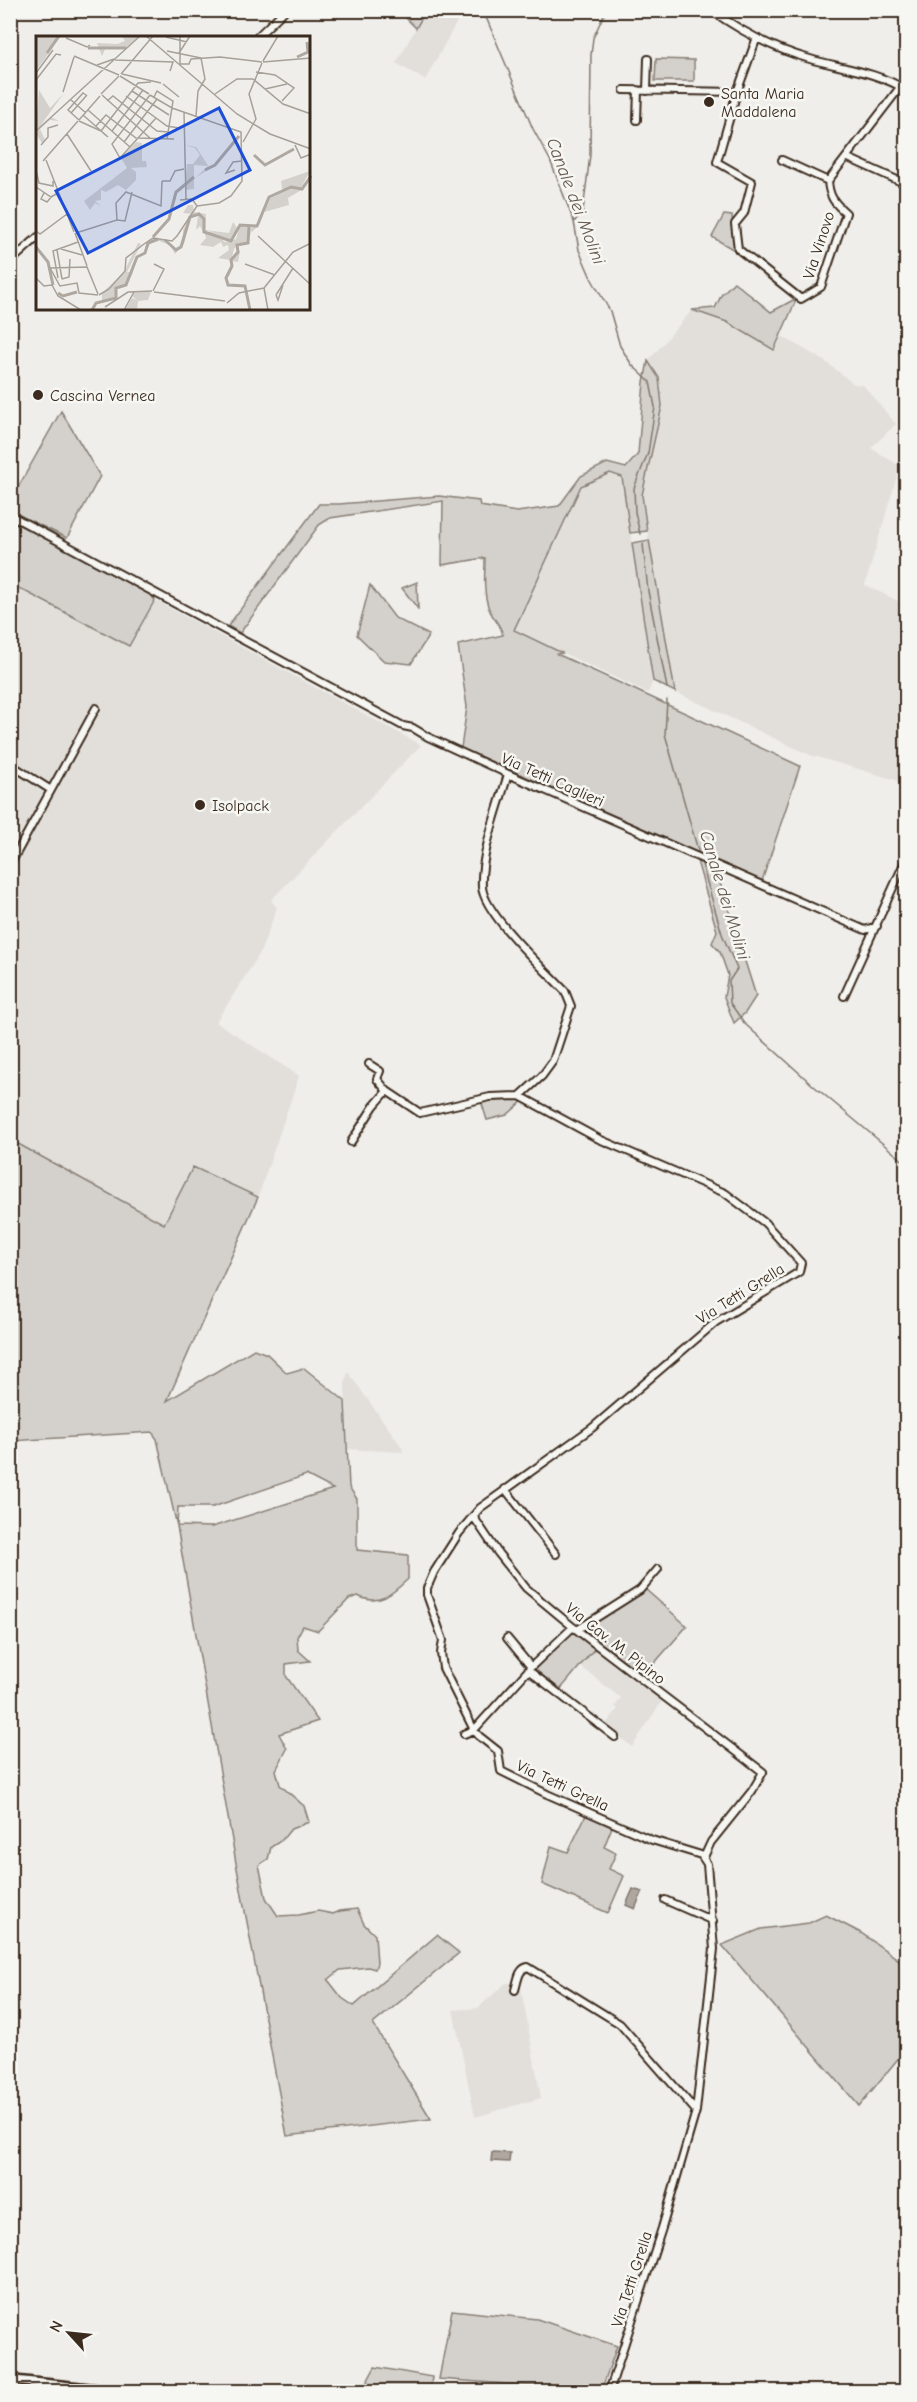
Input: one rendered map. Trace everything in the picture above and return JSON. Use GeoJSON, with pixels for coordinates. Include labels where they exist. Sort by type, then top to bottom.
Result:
{"type":"FeatureCollection","features":[{"type":"Feature","properties":{"kind":"street"},"geometry":{"type":"LineString","coordinates":[[258,36],[285,10]]}},
{"type":"Feature","properties":{"kind":"street"},"geometry":{"type":"LineString","coordinates":[[711,10],[756,40],[809,59],[888,80],[904,88],[869,126],[848,158],[828,181],[782,160]]}},
{"type":"Feature","properties":{"kind":"street"},"geometry":{"type":"LineString","coordinates":[[624,90],[737,92],[756,40]]}},
{"type":"Feature","properties":{"kind":"street"},"geometry":{"type":"LineString","coordinates":[[647,91],[648,59]]}},
{"type":"Feature","properties":{"kind":"street"},"geometry":{"type":"LineString","coordinates":[[637,120],[638,90]]}},
{"type":"Feature","properties":{"kind":"street","name":"Via Vinovo"},"geometry":{"type":"LineString","coordinates":[[737,92],[717,160],[718,164],[752,182],[744,213],[735,224],[738,249],[801,299],[821,287],[846,213],[829,194],[828,181]]}},
{"type":"Feature","properties":{"kind":"street"},"geometry":{"type":"LineString","coordinates":[[848,158],[906,184]]}},
{"type":"Feature","properties":{"kind":"street"},"geometry":{"type":"LineString","coordinates":[[10,262],[36,239]]}},
{"type":"Feature","properties":{"kind":"street","name":"Via Tetti Caglieri"},"geometry":{"type":"LineString","coordinates":[[10,515],[403,726],[412,728],[508,774],[865,930],[877,926]]}},
{"type":"Feature","properties":{"kind":"street"},"geometry":{"type":"LineString","coordinates":[[10,865],[96,708]]}},
{"type":"Feature","properties":{"kind":"street"},"geometry":{"type":"LineString","coordinates":[[10,764],[51,790]]}},
{"type":"Feature","properties":{"kind":"street"},"geometry":{"type":"LineString","coordinates":[[369,1064],[380,1071],[377,1079],[387,1091],[420,1113],[490,1096],[520,1096],[542,1076],[553,1061],[571,1006],[565,991],[499,920],[488,904],[482,889],[483,864],[508,774]]}},
{"type":"Feature","properties":{"kind":"street"},"geometry":{"type":"LineString","coordinates":[[844,996],[906,859]]}},
{"type":"Feature","properties":{"kind":"street"},"geometry":{"type":"LineString","coordinates":[[351,1142],[374,1106],[387,1091]]}},
{"type":"Feature","properties":{"kind":"street","name":"Via Tetti Grella"},"geometry":{"type":"LineString","coordinates":[[520,1096],[599,1139],[725,1193],[765,1223],[800,1259],[802,1267],[799,1272],[716,1322],[592,1428],[506,1489],[473,1516],[434,1572],[427,1595],[443,1640],[441,1653],[443,1668],[474,1730],[498,1751],[500,1769],[504,1773],[652,1840],[704,1857],[707,1864],[713,1921],[713,1957],[696,2111],[662,2228],[609,2391]]}},
{"type":"Feature","properties":{"kind":"street"},"geometry":{"type":"LineString","coordinates":[[506,1489],[556,1554]]}},
{"type":"Feature","properties":{"kind":"street","name":"Via Cav. M. Pipino"},"geometry":{"type":"LineString","coordinates":[[473,1516],[498,1553],[526,1588],[575,1629],[763,1772],[753,1791],[711,1842],[704,1857]]}},
{"type":"Feature","properties":{"kind":"street"},"geometry":{"type":"LineString","coordinates":[[464,1734],[474,1730],[530,1668],[575,1629],[640,1590],[658,1569]]}},
{"type":"Feature","properties":{"kind":"street"},"geometry":{"type":"LineString","coordinates":[[507,1638],[530,1668],[615,1737]]}},
{"type":"Feature","properties":{"kind":"street"},"geometry":{"type":"LineString","coordinates":[[665,1900],[713,1921]]}},
{"type":"Feature","properties":{"kind":"street"},"geometry":{"type":"LineString","coordinates":[[515,1990],[520,1972],[528,1966],[620,2024],[696,2111]]}},
{"type":"Feature","properties":{"kind":"street"},"geometry":{"type":"LineString","coordinates":[[10,2380],[37,2387],[122,2391]]}},
{"type":"Feature","properties":{"kind":"shaded area"},"geometry":{"type":"Polygon","coordinates":[[[399,11],[463,11],[425,80],[396,63],[416,28],[399,11]]]}},
{"type":"Feature","properties":{"kind":"shaded area"},"geometry":{"type":"Polygon","coordinates":[[[399,11],[426,11],[416,28],[399,11]]]}},
{"type":"Feature","properties":{"kind":"shaded area"},"geometry":{"type":"Polygon","coordinates":[[[656,59],[694,60],[694,81],[655,81],[656,59]]]}},
{"type":"Feature","properties":{"kind":"shaded area"},"geometry":{"type":"Polygon","coordinates":[[[724,215],[732,216],[736,251],[712,237],[724,215]]]}},
{"type":"Feature","properties":{"kind":"shaded area"},"geometry":{"type":"Polygon","coordinates":[[[734,282],[771,312],[797,298],[774,350],[727,322],[692,310],[715,308],[722,294],[734,282]]]}},
{"type":"Feature","properties":{"kind":"shaded area"},"geometry":{"type":"Polygon","coordinates":[[[692,310],[727,322],[773,349],[780,335],[826,362],[854,384],[863,385],[896,424],[871,448],[900,466],[865,585],[906,605],[906,783],[810,755],[675,692],[658,606],[642,495],[662,406],[659,378],[648,361],[692,310]]]}},
{"type":"Feature","properties":{"kind":"shaded area"},"geometry":{"type":"Polygon","coordinates":[[[648,361],[659,378],[662,406],[642,495],[647,531],[630,533],[622,477],[610,473],[581,486],[514,630],[562,653],[557,654],[800,766],[762,881],[461,748],[467,707],[458,645],[503,635],[486,600],[485,558],[442,565],[443,501],[330,518],[319,525],[240,633],[228,626],[319,504],[439,496],[479,501],[480,506],[517,512],[559,506],[581,476],[607,463],[626,468],[638,454],[648,361]]]}},
{"type":"Feature","properties":{"kind":"shaded area"},"geometry":{"type":"Polygon","coordinates":[[[61,411],[100,476],[67,538],[10,511],[11,500],[61,411]]]}},
{"type":"Feature","properties":{"kind":"shaded area"},"geometry":{"type":"Polygon","coordinates":[[[610,473],[622,477],[653,681],[648,693],[514,630],[582,486],[610,473]]]}},
{"type":"Feature","properties":{"kind":"shaded area"},"geometry":{"type":"Polygon","coordinates":[[[10,520],[145,590],[155,600],[129,646],[11,584],[10,520]]]}},
{"type":"Feature","properties":{"kind":"shaded area"},"geometry":{"type":"Polygon","coordinates":[[[649,540],[675,692],[653,681],[632,543],[649,540]]]}},
{"type":"Feature","properties":{"kind":"shaded area"},"geometry":{"type":"Polygon","coordinates":[[[417,582],[418,609],[402,588],[417,582]]]}},
{"type":"Feature","properties":{"kind":"shaded area"},"geometry":{"type":"Polygon","coordinates":[[[10,584],[129,646],[155,600],[421,745],[271,900],[277,908],[260,953],[216,1022],[299,1076],[258,1197],[193,1167],[164,1224],[11,1140],[10,584]]]}},
{"type":"Feature","properties":{"kind":"shaded area"},"geometry":{"type":"Polygon","coordinates":[[[370,585],[395,618],[429,635],[411,664],[384,661],[357,635],[370,585]]]}},
{"type":"Feature","properties":{"kind":"shaded area"},"geometry":{"type":"Polygon","coordinates":[[[697,861],[716,870],[756,996],[745,1013],[734,1023],[724,997],[728,975],[720,952],[712,943],[717,931],[697,861]]]}},
{"type":"Feature","properties":{"kind":"shaded area"},"geometry":{"type":"Polygon","coordinates":[[[515,1097],[524,1100],[507,1115],[487,1120],[481,1101],[515,1097]]]}},
{"type":"Feature","properties":{"kind":"shaded area"},"geometry":{"type":"Polygon","coordinates":[[[11,1140],[164,1224],[193,1167],[258,1197],[167,1401],[254,1349],[267,1354],[287,1373],[304,1368],[345,1401],[349,1487],[357,1499],[357,1550],[408,1555],[408,1579],[391,1593],[373,1600],[358,1596],[349,1599],[318,1631],[303,1626],[297,1637],[298,1650],[310,1661],[286,1664],[286,1676],[318,1721],[279,1734],[287,1749],[276,1770],[280,1785],[304,1806],[309,1822],[291,1829],[282,1840],[271,1847],[268,1859],[259,1865],[266,1898],[278,1916],[318,1911],[333,1914],[357,1909],[364,1924],[375,1935],[377,1963],[375,1969],[368,1967],[340,1970],[328,1980],[342,1998],[354,2006],[437,1935],[459,1953],[373,2024],[431,2119],[287,2136],[177,1526],[157,1439],[152,1432],[11,1441],[11,1140]],[[306,1475],[213,1507],[178,1507],[177,1526],[212,1527],[333,1489],[306,1475]]]}},
{"type":"Feature","properties":{"kind":"shaded area"},"geometry":{"type":"Polygon","coordinates":[[[348,1372],[402,1447],[403,1452],[347,1449],[345,1383],[348,1372]]]}},
{"type":"Feature","properties":{"kind":"shaded area"},"geometry":{"type":"Polygon","coordinates":[[[645,1589],[687,1626],[644,1675],[589,1634],[585,1628],[645,1589]]]}},
{"type":"Feature","properties":{"kind":"shaded area"},"geometry":{"type":"Polygon","coordinates":[[[573,1629],[595,1648],[560,1690],[535,1669],[573,1629]]]}},
{"type":"Feature","properties":{"kind":"shaded area"},"geometry":{"type":"Polygon","coordinates":[[[595,1648],[662,1701],[632,1747],[605,1725],[618,1709],[615,1706],[621,1698],[580,1666],[595,1648]]]}},
{"type":"Feature","properties":{"kind":"shaded area"},"geometry":{"type":"Polygon","coordinates":[[[586,1815],[612,1827],[604,1847],[616,1853],[609,1869],[624,1876],[608,1913],[542,1884],[551,1846],[568,1852],[586,1815]]]}},
{"type":"Feature","properties":{"kind":"shaded area"},"geometry":{"type":"Polygon","coordinates":[[[633,1889],[642,1892],[635,1909],[626,1905],[633,1889]]]}},
{"type":"Feature","properties":{"kind":"shaded area"},"geometry":{"type":"Polygon","coordinates":[[[826,1915],[861,1933],[906,1965],[906,2049],[859,2106],[722,1945],[761,1929],[809,1923],[826,1915]]]}},
{"type":"Feature","properties":{"kind":"shaded area"},"geometry":{"type":"Polygon","coordinates":[[[520,1982],[541,2098],[475,2117],[453,2010],[478,2008],[506,1983],[520,1982]]]}},
{"type":"Feature","properties":{"kind":"shaded area"},"geometry":{"type":"Polygon","coordinates":[[[492,2152],[510,2153],[509,2162],[491,2161],[492,2152]]]}},
{"type":"Feature","properties":{"kind":"shaded area"},"geometry":{"type":"Polygon","coordinates":[[[452,2310],[537,2319],[617,2346],[601,2391],[439,2379],[452,2310]]]}},
{"type":"Feature","properties":{"kind":"shaded area"},"geometry":{"type":"Polygon","coordinates":[[[375,2367],[432,2377],[430,2391],[362,2391],[375,2367]]]}},
{"type":"Feature","properties":{"kind":"waterway","name":"Canale dei Molini"},"geometry":{"type":"LineString","coordinates":[[483,10],[533,129],[550,160],[574,222],[579,250],[591,278],[610,311],[620,346],[632,365],[650,382],[655,407],[648,453],[634,488],[635,512],[640,534]]}},
{"type":"Feature","properties":{"kind":"waterway"},"geometry":{"type":"LineString","coordinates":[[574,222],[583,211],[590,155],[593,38],[606,10]]}},
{"type":"Feature","properties":{"kind":"waterway","name":"Canale dei Molini"},"geometry":{"type":"LineString","coordinates":[[643,544],[648,591],[667,688]]}},
{"type":"Feature","properties":{"kind":"waterway","name":"Canale dei Molini"},"geometry":{"type":"LineString","coordinates":[[667,700],[665,734],[699,854]]}},
{"type":"Feature","properties":{"kind":"waterway","name":"Canale dei Molini"},"geometry":{"type":"LineString","coordinates":[[701,861],[722,934],[737,969],[729,981],[730,1003],[745,1024],[815,1087],[906,1163]]}},
{"type":"Feature","properties":{"kind":"place","name":"Santa Maria Maddalena"},"geometry":{"type":"Point","coordinates":[709,102]}},
{"type":"Feature","properties":{"kind":"place","name":"Cascina Vernea"},"geometry":{"type":"Point","coordinates":[38,395]}},
{"type":"Feature","properties":{"kind":"place","name":"Isolpack"},"geometry":{"type":"Point","coordinates":[200,805]}}]}
